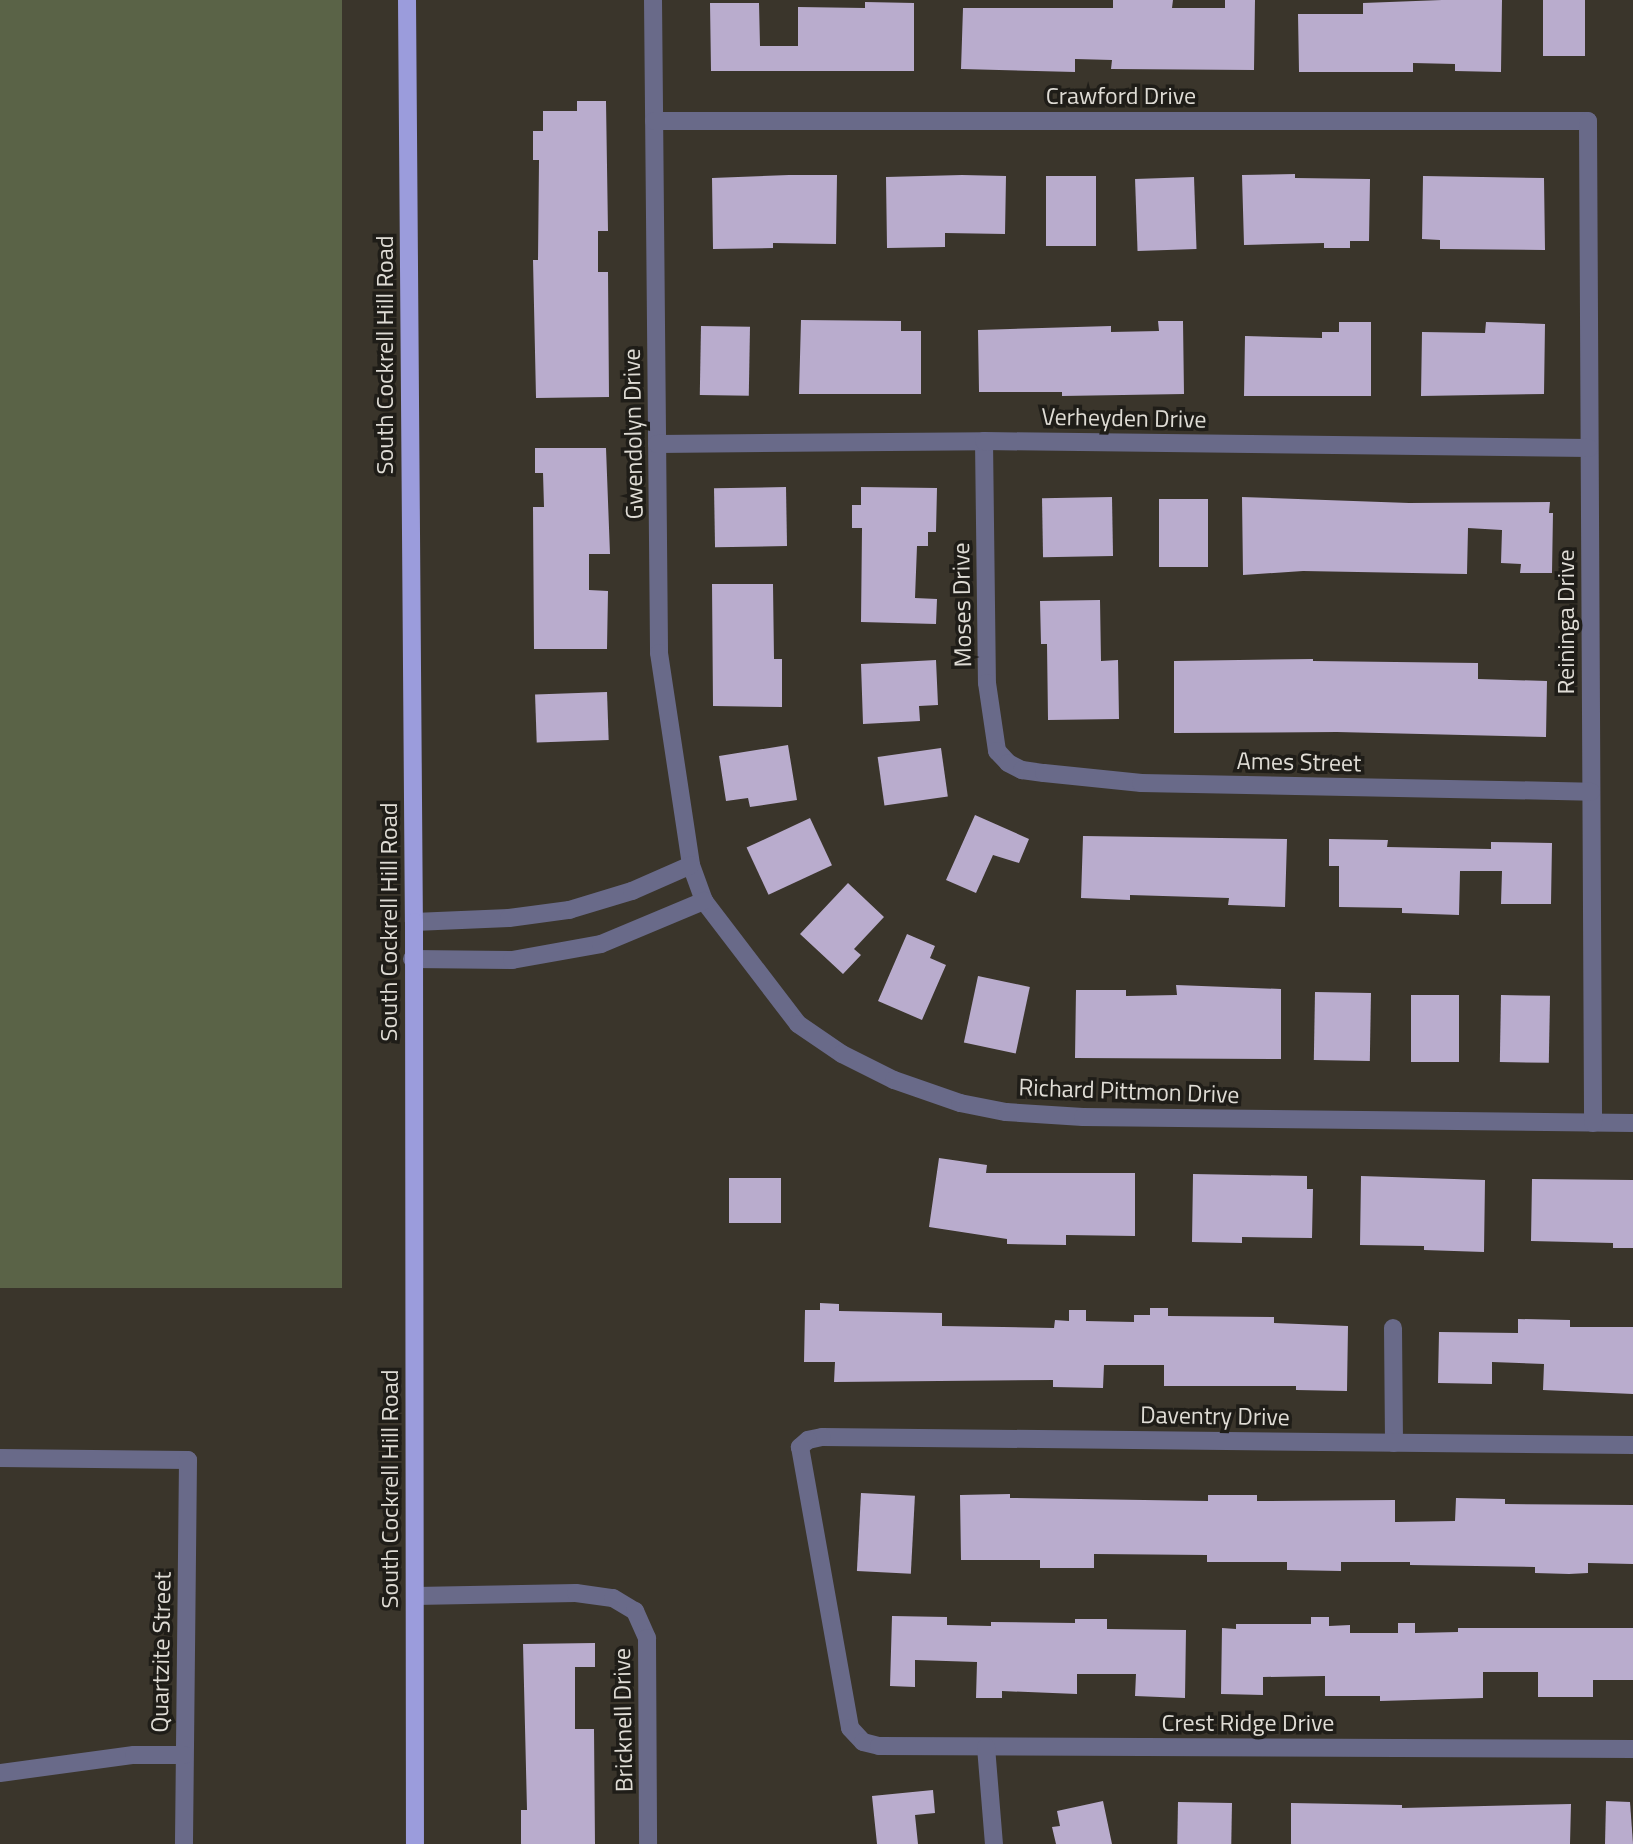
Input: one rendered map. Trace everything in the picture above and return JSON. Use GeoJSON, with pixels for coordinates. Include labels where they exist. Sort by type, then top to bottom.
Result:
{"type":"FeatureCollection","features":[{"type":"Feature","properties":{"kind":"main road","name":"South Cockrell Hill Road"},"geometry":{"type":"LineString","coordinates":[[407,0],[414,922],[415,1844]]}},
{"type":"Feature","properties":{"kind":"street","name":"Gwendolyn Drive"},"geometry":{"type":"LineString","coordinates":[[653,0],[659,653],[691,865],[704,901]]}},
{"type":"Feature","properties":{"kind":"street","name":"Crawford Drive"},"geometry":{"type":"LineString","coordinates":[[654,121],[1588,121]]}},
{"type":"Feature","properties":{"kind":"street","name":"Reininga Drive"},"geometry":{"type":"LineString","coordinates":[[1588,121],[1593,1123]]}},
{"type":"Feature","properties":{"kind":"street","name":"Verheyden Drive"},"geometry":{"type":"LineString","coordinates":[[657,444],[984,441],[1589,448]]}},
{"type":"Feature","properties":{"kind":"street","name":"Moses Drive"},"geometry":{"type":"LineString","coordinates":[[984,441],[987,683],[997,751],[1008,763]]}},
{"type":"Feature","properties":{"kind":"street","name":"Ames Street"},"geometry":{"type":"LineString","coordinates":[[1008,763],[1022,770],[1141,783],[1591,792]]}},
{"type":"Feature","properties":{"kind":"street"},"geometry":{"type":"LineString","coordinates":[[414,922],[509,918],[569,910],[632,891],[691,865]]}},
{"type":"Feature","properties":{"kind":"street"},"geometry":{"type":"LineString","coordinates":[[412,959],[512,960],[601,944],[704,901]]}},
{"type":"Feature","properties":{"kind":"street","name":"Richard Pittmon Drive"},"geometry":{"type":"LineString","coordinates":[[704,901],[798,1024],[842,1054],[894,1080],[960,1103],[1006,1112],[1083,1117],[1633,1123]]}},
{"type":"Feature","properties":{"kind":"street"},"geometry":{"type":"LineString","coordinates":[[1393,1328],[1394,1443]]}},
{"type":"Feature","properties":{"kind":"street","name":"Daventry Drive"},"geometry":{"type":"LineString","coordinates":[[863,1742],[850,1728],[800,1447],[808,1440],[822,1437],[1633,1445]]}},
{"type":"Feature","properties":{"kind":"street","name":"Quartzite Street"},"geometry":{"type":"LineString","coordinates":[[0,1458],[188,1461],[184,1844]]}},
{"type":"Feature","properties":{"kind":"street","name":"Bricknell Drive"},"geometry":{"type":"LineString","coordinates":[[415,1596],[576,1593],[613,1598],[635,1611],[647,1638],[648,1844]]}},
{"type":"Feature","properties":{"kind":"street","name":"Crest Ridge Drive"},"geometry":{"type":"LineString","coordinates":[[863,1742],[879,1746],[1633,1749]]}},
{"type":"Feature","properties":{"kind":"street"},"geometry":{"type":"LineString","coordinates":[[986,1746],[994,1844]]}},
{"type":"Feature","properties":{"kind":"street"},"geometry":{"type":"LineString","coordinates":[[0,1773],[134,1755],[184,1755]]}},
{"type":"Feature","properties":{"kind":"green space"},"geometry":{"type":"Polygon","coordinates":[[[0,0],[342,0],[342,1288],[0,1288],[0,0]]]}},
{"type":"Feature","properties":{"kind":"building"},"geometry":{"type":"Polygon","coordinates":[[[1113,0],[1173,0],[1172,8],[1225,8],[1225,0],[1255,0],[1254,70],[1111,69],[1112,60],[1075,59],[1075,72],[961,69],[963,8],[1113,8],[1113,0]]]}},
{"type":"Feature","properties":{"kind":"building"},"geometry":{"type":"Polygon","coordinates":[[[1502,0],[1501,72],[1455,71],[1455,64],[1413,63],[1413,72],[1299,72],[1298,14],[1363,14],[1363,3],[1502,0]]]}},
{"type":"Feature","properties":{"kind":"building"},"geometry":{"type":"Polygon","coordinates":[[[1543,0],[1585,0],[1585,56],[1543,56],[1543,0]]]}},
{"type":"Feature","properties":{"kind":"building"},"geometry":{"type":"Polygon","coordinates":[[[865,2],[914,3],[914,71],[711,71],[710,3],[759,3],[760,46],[798,46],[798,7],[865,8],[865,2]]]}},
{"type":"Feature","properties":{"kind":"building"},"geometry":{"type":"Polygon","coordinates":[[[577,101],[606,101],[608,231],[598,231],[598,272],[608,272],[609,397],[536,398],[533,260],[538,260],[539,160],[533,160],[533,131],[543,131],[543,111],[577,111],[577,101]]]}},
{"type":"Feature","properties":{"kind":"building"},"geometry":{"type":"Polygon","coordinates":[[[1295,174],[1295,178],[1370,179],[1369,241],[1350,241],[1350,248],[1324,248],[1324,243],[1244,245],[1242,175],[1295,174]]]}},
{"type":"Feature","properties":{"kind":"building"},"geometry":{"type":"Polygon","coordinates":[[[837,175],[836,244],[773,243],[773,248],[713,249],[712,178],[837,175]]]}},
{"type":"Feature","properties":{"kind":"building"},"geometry":{"type":"Polygon","coordinates":[[[1006,176],[1005,234],[945,233],[945,247],[887,248],[886,177],[1006,176]]]}},
{"type":"Feature","properties":{"kind":"building"},"geometry":{"type":"Polygon","coordinates":[[[1046,176],[1096,176],[1096,246],[1046,246],[1046,176]]]}},
{"type":"Feature","properties":{"kind":"building"},"geometry":{"type":"Polygon","coordinates":[[[1423,176],[1544,178],[1545,250],[1440,249],[1440,240],[1422,239],[1423,176]]]}},
{"type":"Feature","properties":{"kind":"building"},"geometry":{"type":"Polygon","coordinates":[[[1194,177],[1197,249],[1138,251],[1135,179],[1194,177]]]}},
{"type":"Feature","properties":{"kind":"building"},"geometry":{"type":"Polygon","coordinates":[[[801,320],[901,321],[901,331],[921,331],[921,394],[799,394],[801,320]]]}},
{"type":"Feature","properties":{"kind":"building"},"geometry":{"type":"Polygon","coordinates":[[[1158,321],[1183,321],[1184,394],[1062,396],[1062,392],[979,392],[978,330],[1111,326],[1111,332],[1159,331],[1158,321]]]}},
{"type":"Feature","properties":{"kind":"building"},"geometry":{"type":"Polygon","coordinates":[[[1339,322],[1371,322],[1371,396],[1244,396],[1245,336],[1322,338],[1322,332],[1339,332],[1339,322]]]}},
{"type":"Feature","properties":{"kind":"building"},"geometry":{"type":"Polygon","coordinates":[[[1486,322],[1545,324],[1544,394],[1421,396],[1422,332],[1485,333],[1486,322]]]}},
{"type":"Feature","properties":{"kind":"building"},"geometry":{"type":"Polygon","coordinates":[[[701,326],[750,327],[749,396],[700,395],[701,326]]]}},
{"type":"Feature","properties":{"kind":"building"},"geometry":{"type":"Polygon","coordinates":[[[535,448],[606,448],[610,554],[589,554],[589,590],[608,591],[607,649],[534,649],[533,507],[544,507],[543,473],[535,473],[535,448]]]}},
{"type":"Feature","properties":{"kind":"building"},"geometry":{"type":"Polygon","coordinates":[[[786,487],[787,546],[715,547],[714,488],[786,487]]]}},
{"type":"Feature","properties":{"kind":"building"},"geometry":{"type":"Polygon","coordinates":[[[861,487],[937,488],[936,532],[928,532],[928,546],[917,546],[915,598],[937,599],[936,624],[861,622],[862,528],[852,528],[852,505],[861,505],[861,487]]]}},
{"type":"Feature","properties":{"kind":"building"},"geometry":{"type":"Polygon","coordinates":[[[1112,497],[1113,556],[1043,557],[1042,498],[1112,497]]]}},
{"type":"Feature","properties":{"kind":"building"},"geometry":{"type":"Polygon","coordinates":[[[1242,497],[1409,503],[1550,502],[1549,513],[1553,513],[1552,573],[1520,573],[1521,564],[1501,563],[1502,530],[1468,528],[1467,574],[1303,571],[1243,575],[1242,497]]]}},
{"type":"Feature","properties":{"kind":"building"},"geometry":{"type":"Polygon","coordinates":[[[1159,499],[1208,499],[1208,567],[1159,567],[1159,499]]]}},
{"type":"Feature","properties":{"kind":"building"},"geometry":{"type":"Polygon","coordinates":[[[712,584],[773,584],[774,659],[782,659],[782,707],[713,706],[712,584]]]}},
{"type":"Feature","properties":{"kind":"building"},"geometry":{"type":"Polygon","coordinates":[[[1100,600],[1101,661],[1118,660],[1119,719],[1048,720],[1047,644],[1041,644],[1040,601],[1100,600]]]}},
{"type":"Feature","properties":{"kind":"building"},"geometry":{"type":"Polygon","coordinates":[[[1313,659],[1478,663],[1478,679],[1547,681],[1546,737],[1337,732],[1174,733],[1174,661],[1313,659]]]}},
{"type":"Feature","properties":{"kind":"building"},"geometry":{"type":"Polygon","coordinates":[[[936,660],[938,705],[919,706],[920,721],[863,724],[861,664],[936,660]]]}},
{"type":"Feature","properties":{"kind":"building"},"geometry":{"type":"Polygon","coordinates":[[[607,692],[609,740],[537,742],[535,695],[607,692]]]}},
{"type":"Feature","properties":{"kind":"building"},"geometry":{"type":"Polygon","coordinates":[[[788,745],[797,800],[750,807],[748,798],[726,801],[719,756],[788,745]]]}},
{"type":"Feature","properties":{"kind":"building"},"geometry":{"type":"Polygon","coordinates":[[[941,748],[948,797],[884,805],[878,757],[941,748]]]}},
{"type":"Feature","properties":{"kind":"building"},"geometry":{"type":"Polygon","coordinates":[[[975,815],[1029,839],[1019,863],[993,855],[976,893],[946,880],[975,815]]]}},
{"type":"Feature","properties":{"kind":"building"},"geometry":{"type":"Polygon","coordinates":[[[810,818],[832,865],[769,895],[747,848],[810,818]]]}},
{"type":"Feature","properties":{"kind":"building"},"geometry":{"type":"Polygon","coordinates":[[[1083,836],[1287,839],[1285,907],[1228,905],[1229,898],[1130,895],[1130,900],[1081,898],[1083,836]]]}},
{"type":"Feature","properties":{"kind":"building"},"geometry":{"type":"Polygon","coordinates":[[[1329,839],[1388,840],[1387,847],[1491,849],[1491,842],[1552,843],[1551,904],[1501,904],[1502,871],[1460,871],[1459,915],[1402,913],[1402,908],[1339,907],[1339,866],[1329,866],[1329,839]]]}},
{"type":"Feature","properties":{"kind":"building"},"geometry":{"type":"Polygon","coordinates":[[[848,883],[884,917],[854,949],[861,955],[843,974],[800,934],[848,883]]]}},
{"type":"Feature","properties":{"kind":"building"},"geometry":{"type":"Polygon","coordinates":[[[907,934],[935,946],[930,958],[946,965],[922,1020],[878,1001],[907,934]]]}},
{"type":"Feature","properties":{"kind":"building"},"geometry":{"type":"Polygon","coordinates":[[[978,976],[1030,987],[1016,1054],[964,1043],[978,976]]]}},
{"type":"Feature","properties":{"kind":"building"},"geometry":{"type":"Polygon","coordinates":[[[1176,985],[1281,989],[1281,1059],[1075,1058],[1076,990],[1126,990],[1126,996],[1177,995],[1176,985]]]}},
{"type":"Feature","properties":{"kind":"building"},"geometry":{"type":"Polygon","coordinates":[[[1315,992],[1371,993],[1370,1061],[1314,1060],[1315,992]]]}},
{"type":"Feature","properties":{"kind":"building"},"geometry":{"type":"Polygon","coordinates":[[[1411,995],[1459,995],[1459,1062],[1411,1062],[1411,995]]]}},
{"type":"Feature","properties":{"kind":"building"},"geometry":{"type":"Polygon","coordinates":[[[1501,995],[1550,996],[1549,1063],[1500,1062],[1501,995]]]}},
{"type":"Feature","properties":{"kind":"building"},"geometry":{"type":"Polygon","coordinates":[[[939,1158],[987,1165],[986,1173],[1135,1173],[1135,1236],[1066,1235],[1066,1245],[1007,1244],[1007,1239],[929,1227],[939,1158]]]}},
{"type":"Feature","properties":{"kind":"building"},"geometry":{"type":"Polygon","coordinates":[[[1193,1174],[1307,1176],[1307,1189],[1313,1189],[1312,1238],[1242,1237],[1242,1243],[1192,1242],[1193,1174]]]}},
{"type":"Feature","properties":{"kind":"building"},"geometry":{"type":"Polygon","coordinates":[[[1361,1176],[1485,1180],[1484,1252],[1424,1250],[1424,1246],[1360,1245],[1361,1176]]]}},
{"type":"Feature","properties":{"kind":"building"},"geometry":{"type":"Polygon","coordinates":[[[729,1178],[781,1178],[781,1223],[729,1223],[729,1178]]]}},
{"type":"Feature","properties":{"kind":"building"},"geometry":{"type":"Polygon","coordinates":[[[1532,1179],[1633,1180],[1633,1248],[1613,1248],[1613,1243],[1531,1241],[1532,1179]]]}},
{"type":"Feature","properties":{"kind":"building"},"geometry":{"type":"Polygon","coordinates":[[[820,1303],[839,1304],[839,1311],[942,1313],[942,1326],[1054,1328],[1055,1320],[1069,1321],[1069,1310],[1086,1310],[1086,1321],[1134,1322],[1134,1315],[1150,1315],[1150,1308],[1168,1308],[1168,1316],[1274,1317],[1274,1323],[1348,1326],[1347,1391],[1296,1390],[1296,1386],[1164,1386],[1164,1365],[1104,1365],[1103,1388],[1053,1387],[1053,1380],[834,1382],[835,1362],[804,1362],[805,1310],[820,1310],[820,1303]]]}},
{"type":"Feature","properties":{"kind":"building"},"geometry":{"type":"Polygon","coordinates":[[[1518,1319],[1570,1320],[1570,1327],[1633,1327],[1633,1394],[1543,1390],[1544,1364],[1492,1362],[1492,1384],[1438,1383],[1439,1332],[1518,1333],[1518,1319]]]}},
{"type":"Feature","properties":{"kind":"building"},"geometry":{"type":"Polygon","coordinates":[[[861,1493],[915,1496],[911,1574],[857,1571],[861,1493]]]}},
{"type":"Feature","properties":{"kind":"building"},"geometry":{"type":"Polygon","coordinates":[[[1010,1494],[1010,1498],[1208,1501],[1208,1495],[1257,1495],[1257,1501],[1395,1500],[1395,1522],[1455,1521],[1456,1498],[1505,1499],[1505,1504],[1633,1505],[1633,1564],[1588,1563],[1588,1573],[1569,1574],[1535,1573],[1535,1567],[1410,1565],[1410,1562],[1341,1562],[1341,1571],[1287,1570],[1287,1562],[1207,1562],[1207,1555],[1094,1554],[1094,1568],[1040,1568],[1040,1560],[961,1560],[960,1495],[1010,1494]]]}},
{"type":"Feature","properties":{"kind":"building"},"geometry":{"type":"Polygon","coordinates":[[[892,1616],[947,1617],[947,1625],[991,1626],[991,1622],[1075,1623],[1075,1619],[1107,1619],[1107,1629],[1186,1630],[1185,1698],[1135,1696],[1136,1674],[1077,1674],[1077,1694],[1002,1691],[1002,1698],[976,1698],[977,1662],[915,1660],[915,1687],[890,1686],[892,1616]]]}},
{"type":"Feature","properties":{"kind":"building"},"geometry":{"type":"Polygon","coordinates":[[[1311,1617],[1329,1617],[1329,1626],[1350,1625],[1350,1633],[1398,1633],[1398,1623],[1415,1623],[1415,1633],[1458,1632],[1458,1628],[1633,1628],[1633,1680],[1593,1680],[1593,1697],[1538,1697],[1538,1672],[1483,1672],[1483,1698],[1380,1701],[1380,1696],[1325,1696],[1325,1676],[1263,1677],[1263,1695],[1221,1694],[1222,1628],[1236,1629],[1236,1624],[1311,1624],[1311,1617]]]}},
{"type":"Feature","properties":{"kind":"building"},"geometry":{"type":"Polygon","coordinates":[[[595,1643],[595,1667],[575,1667],[575,1729],[594,1729],[595,1844],[521,1844],[521,1810],[527,1810],[523,1644],[595,1643]]]}},
{"type":"Feature","properties":{"kind":"building"},"geometry":{"type":"Polygon","coordinates":[[[933,1790],[935,1813],[915,1815],[918,1844],[877,1844],[872,1796],[933,1790]]]}},
{"type":"Feature","properties":{"kind":"building"},"geometry":{"type":"Polygon","coordinates":[[[1103,1801],[1112,1844],[1056,1844],[1052,1827],[1060,1826],[1057,1811],[1103,1801]]]}},
{"type":"Feature","properties":{"kind":"building"},"geometry":{"type":"Polygon","coordinates":[[[1606,1801],[1630,1802],[1633,1844],[1605,1844],[1606,1801]]]}},
{"type":"Feature","properties":{"kind":"building"},"geometry":{"type":"Polygon","coordinates":[[[1178,1802],[1232,1803],[1231,1844],[1177,1844],[1178,1802]]]}},
{"type":"Feature","properties":{"kind":"building"},"geometry":{"type":"Polygon","coordinates":[[[1291,1803],[1402,1805],[1402,1808],[1571,1804],[1570,1844],[1291,1844],[1291,1803]]]}}]}
